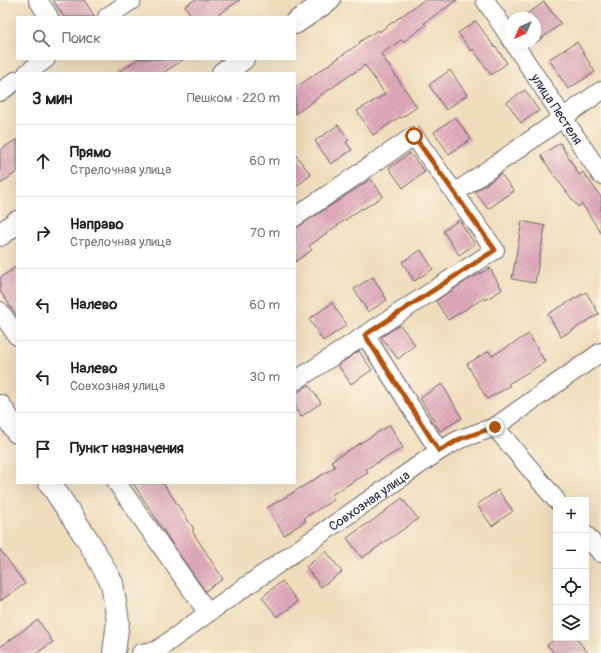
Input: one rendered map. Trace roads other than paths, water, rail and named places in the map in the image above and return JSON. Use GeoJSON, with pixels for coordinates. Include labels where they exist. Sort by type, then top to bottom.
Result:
{"type":"FeatureCollection","features":[{"type":"Feature","properties":{"kind":"main road"},"geometry":{"type":"LineString","coordinates":[[296,22],[329,0]]}},
{"type":"Feature","properties":{"kind":"main road"},"geometry":{"type":"LineString","coordinates":[[224,72],[242,60]]}},
{"type":"Feature","properties":{"kind":"main road"},"geometry":{"type":"LineString","coordinates":[[0,235],[16,223]]}},
{"type":"Feature","properties":{"kind":"main road"},"geometry":{"type":"LineString","coordinates":[[0,406],[16,430]]}},
{"type":"Feature","properties":{"kind":"main road"},"geometry":{"type":"LineString","coordinates":[[51,484],[89,542],[112,584],[118,622],[114,653]]}},
{"type":"Feature","properties":{"kind":"street"},"geometry":{"type":"LineString","coordinates":[[38,0],[48,16]]}},
{"type":"Feature","properties":{"kind":"street"},"geometry":{"type":"LineString","coordinates":[[108,16],[132,0]]}},
{"type":"Feature","properties":{"kind":"street"},"geometry":{"type":"LineString","coordinates":[[485,0],[505,30]]}},
{"type":"Feature","properties":{"kind":"street","name":"улица Пестеля"},"geometry":{"type":"LineString","coordinates":[[517,48],[601,176]]}},
{"type":"Feature","properties":{"kind":"street"},"geometry":{"type":"LineString","coordinates":[[28,72],[45,60]]}},
{"type":"Feature","properties":{"kind":"street"},"geometry":{"type":"LineString","coordinates":[[0,92],[16,81]]}},
{"type":"Feature","properties":{"kind":"street"},"geometry":{"type":"LineString","coordinates":[[455,193],[601,91]]}},
{"type":"Feature","properties":{"kind":"street"},"geometry":{"type":"LineString","coordinates":[[296,216],[414,136],[495,250],[296,380]]}},
{"type":"Feature","properties":{"kind":"street"},"geometry":{"type":"LineString","coordinates":[[0,311],[16,335]]}},
{"type":"Feature","properties":{"kind":"street"},"geometry":{"type":"LineString","coordinates":[[365,335],[439,451]]}},
{"type":"Feature","properties":{"kind":"street","name":"Совхозная улица"},"geometry":{"type":"LineString","coordinates":[[141,653],[156,651],[439,451],[460,439],[495,427],[601,352]]}},
{"type":"Feature","properties":{"kind":"street"},"geometry":{"type":"LineString","coordinates":[[495,427],[553,497]]}},
{"type":"Feature","properties":{"kind":"street"},"geometry":{"type":"LineString","coordinates":[[118,484],[208,613]]}},
{"type":"Feature","properties":{"kind":"street"},"geometry":{"type":"LineString","coordinates":[[589,539],[601,553]]}}]}
